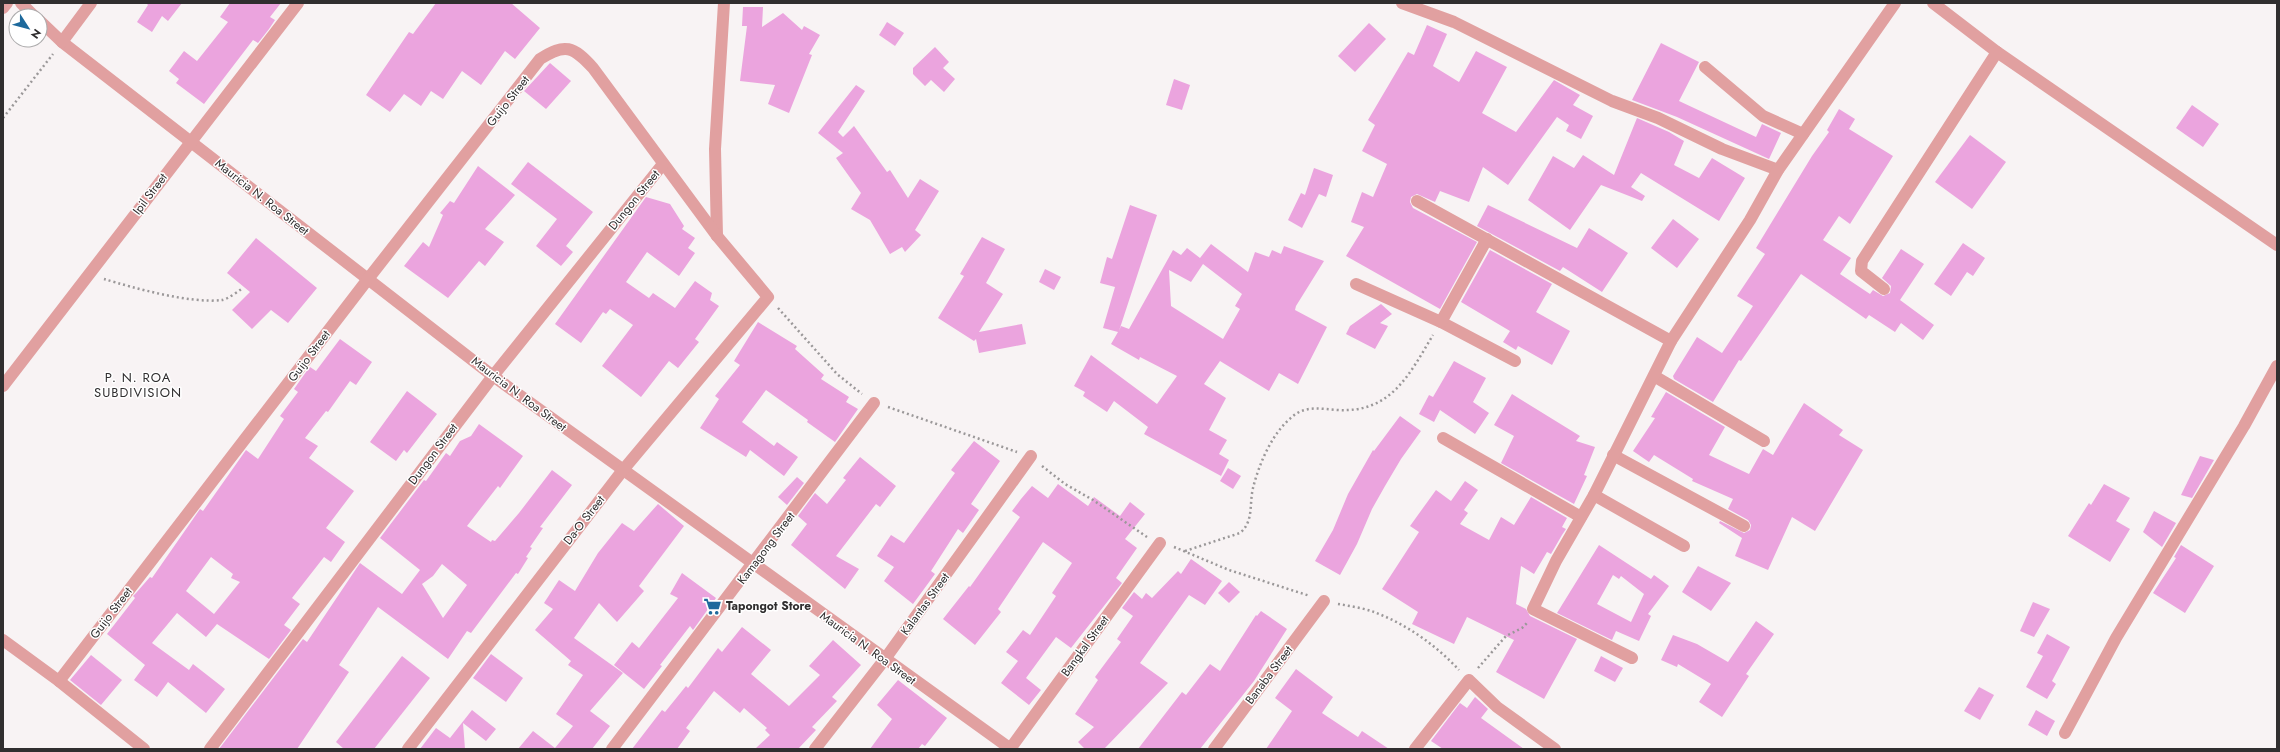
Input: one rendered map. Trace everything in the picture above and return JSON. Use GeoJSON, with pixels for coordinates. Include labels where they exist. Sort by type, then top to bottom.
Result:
{"type":"FeatureCollection","features":[{"type":"Feature","properties":{"kind":"street"},"geometry":{"type":"LineString","coordinates":[[3,8],[7,3]]}},
{"type":"Feature","properties":{"kind":"street"},"geometry":{"type":"LineString","coordinates":[[62,42],[91,3]]}},
{"type":"Feature","properties":{"kind":"street","name":"Ipil Street"},"geometry":{"type":"LineString","coordinates":[[3,386],[190,141],[298,3]]}},
{"type":"Feature","properties":{"kind":"street"},"geometry":{"type":"LineString","coordinates":[[718,236],[715,149],[724,3]]}},
{"type":"Feature","properties":{"kind":"street"},"geometry":{"type":"LineString","coordinates":[[1402,3],[1454,22],[1612,101],[1658,118],[1722,149],[1778,170]]}},
{"type":"Feature","properties":{"kind":"street"},"geometry":{"type":"LineString","coordinates":[[1632,658],[1533,609],[1556,561],[1594,495],[1671,341],[1750,220],[1778,170],[1895,3]]}},
{"type":"Feature","properties":{"kind":"street"},"geometry":{"type":"LineString","coordinates":[[1933,3],[1997,52],[2277,245]]}},
{"type":"Feature","properties":{"kind":"street","name":"Mauricia N. Roa Street"},"geometry":{"type":"LineString","coordinates":[[48,29],[62,42],[493,376],[1010,749]]}},
{"type":"Feature","properties":{"kind":"street","name":"Guijo Street"},"geometry":{"type":"LineString","coordinates":[[59,681],[368,279],[540,60],[556,49],[571,50],[583,57],[593,68],[663,164]]}},
{"type":"Feature","properties":{"kind":"street"},"geometry":{"type":"LineString","coordinates":[[1884,289],[1861,272],[1862,261],[1997,52]]}},
{"type":"Feature","properties":{"kind":"street"},"geometry":{"type":"LineString","coordinates":[[1705,68],[1762,116],[1803,134]]}},
{"type":"Feature","properties":{"kind":"street"},"geometry":{"type":"LineString","coordinates":[[663,164],[718,236],[768,297]]}},
{"type":"Feature","properties":{"kind":"street","name":"Dungon Street"},"geometry":{"type":"LineString","coordinates":[[210,749],[493,376],[663,164]]}},
{"type":"Feature","properties":{"kind":"street"},"geometry":{"type":"LineString","coordinates":[[1418,202],[1671,341]]}},
{"type":"Feature","properties":{"kind":"street"},"geometry":{"type":"LineString","coordinates":[[1441,322],[1487,239]]}},
{"type":"Feature","properties":{"kind":"street"},"geometry":{"type":"LineString","coordinates":[[1356,284],[1441,322],[1515,361]]}},
{"type":"Feature","properties":{"kind":"street","name":"Da-O Street"},"geometry":{"type":"LineString","coordinates":[[408,749],[623,470],[768,297]]}},
{"type":"Feature","properties":{"kind":"street"},"geometry":{"type":"LineString","coordinates":[[2065,733],[2116,638],[2240,433],[2277,366]]}},
{"type":"Feature","properties":{"kind":"street"},"geometry":{"type":"LineString","coordinates":[[1654,376],[1764,441]]}},
{"type":"Feature","properties":{"kind":"street","name":"Kamagong Street"},"geometry":{"type":"LineString","coordinates":[[612,749],[753,565],[874,403]]}},
{"type":"Feature","properties":{"kind":"street"},"geometry":{"type":"LineString","coordinates":[[1443,438],[1581,517]]}},
{"type":"Feature","properties":{"kind":"street"},"geometry":{"type":"LineString","coordinates":[[1613,455],[1744,526]]}},
{"type":"Feature","properties":{"kind":"street","name":"Kalantas Street"},"geometry":{"type":"LineString","coordinates":[[815,749],[885,659],[1031,456]]}},
{"type":"Feature","properties":{"kind":"street"},"geometry":{"type":"LineString","coordinates":[[1594,495],[1684,546]]}},
{"type":"Feature","properties":{"kind":"street","name":"Bangkal Street"},"geometry":{"type":"LineString","coordinates":[[1010,749],[1160,542]]}},
{"type":"Feature","properties":{"kind":"street","name":"Banaba Street"},"geometry":{"type":"LineString","coordinates":[[1214,749],[1324,601]]}},
{"type":"Feature","properties":{"kind":"street"},"geometry":{"type":"LineString","coordinates":[[3,640],[59,681],[144,749]]}},
{"type":"Feature","properties":{"kind":"street"},"geometry":{"type":"LineString","coordinates":[[1415,749],[1469,680],[1497,707],[1555,749]]}},
{"type":"Feature","properties":{"kind":"path"},"geometry":{"type":"LineString","coordinates":[[3,118],[62,42]]}},
{"type":"Feature","properties":{"kind":"path"},"geometry":{"type":"LineString","coordinates":[[88,275],[128,286],[191,298],[222,300],[243,288]]}},
{"type":"Feature","properties":{"kind":"path"},"geometry":{"type":"LineString","coordinates":[[768,297],[837,374],[874,403],[1031,456],[1065,484],[1093,500],[1142,536],[1185,551],[1228,570],[1324,601],[1373,611],[1404,625],[1432,645],[1469,680],[1506,636],[1522,628],[1529,621],[1533,609]]}},
{"type":"Feature","properties":{"kind":"path"},"geometry":{"type":"LineString","coordinates":[[1185,551],[1234,535],[1245,528],[1249,523],[1253,488],[1264,458],[1278,431],[1292,416],[1310,408],[1340,410],[1365,409],[1382,402],[1404,380],[1441,322]]}},
{"type":"Feature","properties":{"kind":"building"},"geometry":{"type":"Polygon","coordinates":[[[146,3],[182,3],[168,21],[162,16],[152,32],[137,22],[148,5],[146,3]]]}},
{"type":"Feature","properties":{"kind":"building"},"geometry":{"type":"Polygon","coordinates":[[[230,3],[281,3],[270,17],[275,20],[269,29],[258,43],[253,40],[204,104],[176,83],[179,79],[169,71],[184,51],[197,61],[228,22],[220,17],[230,3]]]}},
{"type":"Feature","properties":{"kind":"building"},"geometry":{"type":"Polygon","coordinates":[[[436,3],[511,3],[540,28],[515,59],[505,51],[481,85],[462,71],[443,99],[431,91],[421,106],[404,94],[390,112],[366,95],[409,32],[413,34],[436,3]]]}},
{"type":"Feature","properties":{"kind":"building"},"geometry":{"type":"Polygon","coordinates":[[[743,7],[763,7],[762,27],[783,13],[802,30],[804,26],[820,35],[809,54],[812,55],[789,113],[768,104],[775,85],[740,81],[747,26],[742,26],[743,7]]]}},
{"type":"Feature","properties":{"kind":"building"},"geometry":{"type":"Polygon","coordinates":[[[887,22],[904,33],[895,46],[879,35],[887,22]]]}},
{"type":"Feature","properties":{"kind":"building"},"geometry":{"type":"Polygon","coordinates":[[[1369,23],[1386,39],[1355,72],[1338,56],[1369,23]]]}},
{"type":"Feature","properties":{"kind":"building"},"geometry":{"type":"Polygon","coordinates":[[[1427,25],[1447,34],[1433,66],[1459,82],[1476,51],[1507,67],[1482,113],[1516,132],[1554,80],[1580,95],[1573,105],[1593,116],[1581,139],[1566,131],[1569,125],[1557,117],[1508,185],[1483,167],[1469,202],[1440,191],[1435,202],[1417,194],[1411,197],[1410,202],[1413,208],[1477,242],[1440,309],[1346,256],[1364,227],[1351,222],[1362,192],[1373,197],[1387,164],[1362,151],[1375,125],[1368,120],[1408,52],[1414,55],[1427,25]]]}},
{"type":"Feature","properties":{"kind":"building"},"geometry":{"type":"Polygon","coordinates":[[[1661,43],[1699,62],[1679,101],[1756,137],[1762,124],[1781,133],[1769,159],[1677,117],[1632,100],[1661,43]]]}},
{"type":"Feature","properties":{"kind":"building"},"geometry":{"type":"Polygon","coordinates":[[[935,47],[949,62],[943,68],[955,79],[944,92],[931,80],[925,86],[913,74],[913,68],[935,47]]]}},
{"type":"Feature","properties":{"kind":"building"},"geometry":{"type":"Polygon","coordinates":[[[550,63],[571,81],[546,109],[524,91],[550,63]]]}},
{"type":"Feature","properties":{"kind":"building"},"geometry":{"type":"Polygon","coordinates":[[[1174,79],[1190,85],[1182,110],[1166,105],[1174,79]]]}},
{"type":"Feature","properties":{"kind":"building"},"geometry":{"type":"Polygon","coordinates":[[[856,85],[865,91],[838,132],[843,137],[854,126],[887,172],[890,170],[908,198],[920,179],[939,191],[915,230],[921,235],[905,252],[902,247],[890,254],[870,220],[851,209],[861,193],[836,158],[843,153],[818,133],[856,85]]]}},
{"type":"Feature","properties":{"kind":"building"},"geometry":{"type":"Polygon","coordinates":[[[2192,105],[2219,124],[2203,147],[2176,128],[2192,105]]]}},
{"type":"Feature","properties":{"kind":"building"},"geometry":{"type":"Polygon","coordinates":[[[1839,109],[1855,119],[1849,129],[1893,156],[1850,224],[1839,216],[1823,240],[1851,258],[1840,274],[1870,294],[1873,290],[1883,296],[1890,293],[1891,286],[1882,278],[1901,249],[1924,264],[1900,300],[1934,325],[1923,340],[1901,323],[1895,332],[1869,315],[1866,319],[1801,274],[1741,361],[1739,360],[1713,402],[1674,379],[1673,376],[1697,337],[1722,353],[1753,306],[1737,296],[1765,254],[1756,248],[1812,156],[1829,132],[1827,130],[1839,109]]]}},
{"type":"Feature","properties":{"kind":"building"},"geometry":{"type":"Polygon","coordinates":[[[1637,118],[1669,132],[1684,141],[1674,165],[1699,178],[1712,158],[1745,178],[1719,221],[1641,173],[1631,187],[1645,196],[1642,201],[1601,185],[1570,230],[1528,200],[1553,156],[1574,168],[1583,155],[1614,175],[1637,118]]]}},
{"type":"Feature","properties":{"kind":"building"},"geometry":{"type":"Polygon","coordinates":[[[1970,135],[2006,162],[1972,209],[1935,182],[1970,135]]]}},
{"type":"Feature","properties":{"kind":"building"},"geometry":{"type":"Polygon","coordinates":[[[528,162],[593,212],[566,246],[573,252],[561,266],[536,246],[557,219],[511,184],[528,162]]]}},
{"type":"Feature","properties":{"kind":"building"},"geometry":{"type":"Polygon","coordinates":[[[478,166],[515,195],[485,229],[504,242],[485,266],[479,261],[448,298],[404,266],[423,242],[429,247],[443,215],[440,213],[450,201],[454,203],[478,166]]]}},
{"type":"Feature","properties":{"kind":"building"},"geometry":{"type":"Polygon","coordinates":[[[1314,168],[1333,175],[1326,197],[1319,194],[1302,228],[1288,220],[1301,193],[1305,195],[1314,168]]]}},
{"type":"Feature","properties":{"kind":"building"},"geometry":{"type":"Polygon","coordinates":[[[646,197],[670,204],[684,226],[682,229],[695,238],[688,248],[695,253],[679,276],[647,252],[626,282],[649,298],[653,293],[675,308],[695,281],[712,293],[710,300],[719,306],[695,339],[699,342],[678,368],[669,361],[641,397],[602,366],[633,325],[610,309],[606,314],[603,312],[581,343],[555,324],[646,197]]]}},
{"type":"Feature","properties":{"kind":"building"},"geometry":{"type":"Polygon","coordinates":[[[1130,205],[1157,215],[1119,331],[1121,326],[1129,329],[1173,250],[1181,255],[1187,248],[1200,258],[1211,244],[1248,272],[1255,252],[1269,257],[1272,250],[1281,254],[1284,246],[1324,261],[1295,310],[1327,327],[1298,384],[1279,373],[1269,391],[1220,361],[1204,384],[1226,398],[1209,430],[1227,440],[1219,454],[1229,460],[1221,476],[1144,434],[1148,427],[1114,401],[1107,412],[1083,396],[1085,392],[1074,386],[1091,355],[1157,404],[1177,376],[1140,357],[1139,360],[1111,344],[1118,332],[1103,328],[1115,287],[1100,283],[1107,257],[1112,259],[1130,205]],[[1203,264],[1191,282],[1169,270],[1171,306],[1223,339],[1240,309],[1235,306],[1242,294],[1203,264]]]}},
{"type":"Feature","properties":{"kind":"building"},"geometry":{"type":"Polygon","coordinates":[[[1488,205],[1577,248],[1589,228],[1628,253],[1602,292],[1563,267],[1560,271],[1477,226],[1488,205]]]}},
{"type":"Feature","properties":{"kind":"building"},"geometry":{"type":"Polygon","coordinates":[[[1673,219],[1699,239],[1677,268],[1651,248],[1673,219]]]}},
{"type":"Feature","properties":{"kind":"building"},"geometry":{"type":"Polygon","coordinates":[[[982,237],[1005,249],[986,283],[1003,294],[979,332],[1022,324],[1026,344],[979,353],[976,339],[974,341],[938,318],[964,276],[960,274],[982,237]]]}},
{"type":"Feature","properties":{"kind":"building"},"geometry":{"type":"Polygon","coordinates":[[[256,238],[317,288],[288,323],[271,310],[252,329],[232,310],[250,292],[227,273],[256,238]]]}},
{"type":"Feature","properties":{"kind":"building"},"geometry":{"type":"Polygon","coordinates":[[[1963,243],[1985,258],[1973,276],[1967,272],[1951,296],[1934,284],[1963,243]]]}},
{"type":"Feature","properties":{"kind":"building"},"geometry":{"type":"Polygon","coordinates":[[[1490,250],[1552,284],[1536,312],[1570,331],[1552,365],[1518,346],[1516,350],[1503,342],[1510,331],[1461,302],[1490,250]]]}},
{"type":"Feature","properties":{"kind":"building"},"geometry":{"type":"Polygon","coordinates":[[[1045,269],[1061,277],[1054,290],[1039,282],[1045,269]]]}},
{"type":"Feature","properties":{"kind":"building"},"geometry":{"type":"Polygon","coordinates":[[[1381,304],[1392,314],[1380,323],[1388,326],[1375,349],[1346,334],[1350,326],[1381,304]]]}},
{"type":"Feature","properties":{"kind":"building"},"geometry":{"type":"Polygon","coordinates":[[[758,322],[797,346],[795,349],[824,375],[821,379],[849,397],[846,402],[858,409],[835,442],[807,422],[808,420],[766,390],[742,422],[774,446],[777,442],[798,457],[784,476],[750,450],[746,457],[700,428],[719,399],[715,396],[740,365],[734,361],[758,322]]]}},
{"type":"Feature","properties":{"kind":"building"},"geometry":{"type":"Polygon","coordinates":[[[340,339],[372,362],[356,385],[350,381],[328,412],[326,411],[305,438],[318,446],[309,458],[354,491],[326,528],[345,542],[331,562],[324,557],[292,598],[300,604],[284,625],[291,630],[269,659],[217,624],[206,637],[177,613],[152,643],[189,670],[193,664],[225,689],[206,713],[168,682],[157,697],[134,680],[145,665],[107,634],[135,598],[133,596],[150,577],[152,578],[200,509],[203,511],[246,450],[258,459],[284,419],[280,416],[298,392],[294,389],[310,367],[316,371],[340,339]],[[211,557],[186,591],[214,614],[240,582],[231,578],[233,574],[211,557]]]}},
{"type":"Feature","properties":{"kind":"building"},"geometry":{"type":"Polygon","coordinates":[[[1454,361],[1486,378],[1473,402],[1489,413],[1475,434],[1440,410],[1434,422],[1419,414],[1429,395],[1433,397],[1454,361]]]}},
{"type":"Feature","properties":{"kind":"building"},"geometry":{"type":"Polygon","coordinates":[[[407,391],[437,414],[407,453],[404,450],[396,461],[370,442],[407,391]]]}},
{"type":"Feature","properties":{"kind":"building"},"geometry":{"type":"Polygon","coordinates":[[[1666,392],[1725,427],[1709,455],[1749,474],[1763,449],[1773,455],[1804,403],[1843,430],[1839,435],[1863,450],[1815,531],[1792,517],[1768,570],[1735,556],[1742,538],[1719,523],[1720,521],[1744,533],[1750,530],[1751,525],[1748,520],[1728,509],[1733,499],[1692,481],[1693,479],[1654,455],[1649,462],[1633,451],[1655,418],[1651,417],[1666,392]]]}},
{"type":"Feature","properties":{"kind":"building"},"geometry":{"type":"Polygon","coordinates":[[[1512,394],[1580,436],[1576,441],[1595,447],[1584,475],[1587,476],[1574,504],[1501,463],[1514,436],[1494,425],[1512,394]]]}},
{"type":"Feature","properties":{"kind":"building"},"geometry":{"type":"Polygon","coordinates":[[[1400,416],[1421,431],[1401,459],[1372,509],[1357,544],[1340,575],[1315,561],[1333,530],[1348,494],[1373,450],[1374,451],[1400,416]]]}},
{"type":"Feature","properties":{"kind":"building"},"geometry":{"type":"Polygon","coordinates":[[[479,424],[523,456],[500,488],[498,486],[467,526],[491,542],[492,540],[495,541],[519,513],[552,470],[572,485],[540,527],[543,528],[530,547],[532,548],[526,557],[528,558],[518,574],[516,573],[471,633],[467,631],[448,659],[378,607],[339,665],[349,672],[297,749],[219,749],[303,639],[307,642],[360,563],[402,594],[420,570],[380,538],[424,480],[426,481],[446,453],[450,456],[460,441],[471,436],[479,424]],[[442,564],[433,576],[422,584],[443,618],[467,585],[442,564]]]}},
{"type":"Feature","properties":{"kind":"building"},"geometry":{"type":"Polygon","coordinates":[[[974,441],[1000,461],[971,504],[979,510],[963,533],[958,529],[931,571],[935,574],[913,604],[884,581],[894,567],[877,556],[891,535],[904,543],[955,473],[951,470],[974,441]]]}},
{"type":"Feature","properties":{"kind":"building"},"geometry":{"type":"Polygon","coordinates":[[[2200,456],[2214,460],[2192,498],[2181,495],[2200,456]]]}},
{"type":"Feature","properties":{"kind":"building"},"geometry":{"type":"Polygon","coordinates":[[[860,457],[896,486],[880,507],[876,504],[836,556],[859,569],[845,589],[791,545],[807,524],[798,516],[815,493],[827,504],[846,480],[843,478],[860,457]]]}},
{"type":"Feature","properties":{"kind":"building"},"geometry":{"type":"Polygon","coordinates":[[[1228,468],[1241,476],[1233,489],[1220,481],[1228,468]]]}},
{"type":"Feature","properties":{"kind":"building"},"geometry":{"type":"Polygon","coordinates":[[[797,477],[804,483],[787,505],[778,497],[797,477]]]}},
{"type":"Feature","properties":{"kind":"building"},"geometry":{"type":"Polygon","coordinates":[[[1465,481],[1478,490],[1464,510],[1468,513],[1460,524],[1489,540],[1501,517],[1514,525],[1531,497],[1567,518],[1562,527],[1566,529],[1551,554],[1547,552],[1534,574],[1521,566],[1516,604],[1526,609],[1530,616],[1577,639],[1544,699],[1496,672],[1514,640],[1467,617],[1454,644],[1412,624],[1418,612],[1382,589],[1419,532],[1410,526],[1436,490],[1451,501],[1465,481]]]}},
{"type":"Feature","properties":{"kind":"building"},"geometry":{"type":"Polygon","coordinates":[[[1058,484],[1088,506],[1094,497],[1120,516],[1130,502],[1145,514],[1125,539],[1137,548],[1116,578],[1122,583],[1071,648],[1056,637],[1026,678],[1041,690],[1029,705],[1001,683],[1018,661],[1006,652],[1023,630],[1030,635],[1056,596],[1052,593],[1072,563],[1043,542],[998,609],[1001,612],[975,645],[943,619],[969,586],[970,587],[1020,517],[1012,511],[1032,486],[1048,498],[1058,484]]]}},
{"type":"Feature","properties":{"kind":"building"},"geometry":{"type":"Polygon","coordinates":[[[2104,484],[2130,498],[2116,521],[2130,529],[2110,562],[2068,536],[2089,503],[2091,505],[2104,484]]]}},
{"type":"Feature","properties":{"kind":"building"},"geometry":{"type":"Polygon","coordinates":[[[658,504],[684,526],[639,586],[644,591],[617,622],[599,603],[574,638],[623,673],[590,711],[610,726],[592,749],[518,749],[533,731],[555,748],[573,726],[556,714],[583,675],[568,665],[571,661],[535,630],[553,609],[544,603],[559,580],[575,591],[598,553],[622,523],[634,531],[658,504]]]}},
{"type":"Feature","properties":{"kind":"building"},"geometry":{"type":"Polygon","coordinates":[[[2154,511],[2176,523],[2162,547],[2143,532],[2154,511]]]}},
{"type":"Feature","properties":{"kind":"building"},"geometry":{"type":"Polygon","coordinates":[[[1599,545],[1651,579],[1654,575],[1669,586],[1648,614],[1651,616],[1639,641],[1616,631],[1612,640],[1557,613],[1599,545]],[[1613,575],[1597,604],[1631,622],[1644,594],[1621,576],[1619,579],[1613,575]]]}},
{"type":"Feature","properties":{"kind":"building"},"geometry":{"type":"Polygon","coordinates":[[[2181,545],[2214,566],[2185,613],[2153,593],[2176,558],[2174,557],[2181,545]]]}},
{"type":"Feature","properties":{"kind":"building"},"geometry":{"type":"Polygon","coordinates":[[[1191,559],[1222,581],[1205,605],[1189,595],[1140,663],[1168,683],[1104,749],[1085,749],[1078,742],[1094,727],[1075,714],[1098,680],[1095,677],[1121,642],[1117,639],[1133,616],[1122,608],[1134,592],[1142,599],[1146,593],[1152,598],[1178,571],[1181,574],[1191,559]]]}},
{"type":"Feature","properties":{"kind":"building"},"geometry":{"type":"Polygon","coordinates":[[[1698,566],[1731,583],[1711,611],[1682,592],[1698,566]]]}},
{"type":"Feature","properties":{"kind":"building"},"geometry":{"type":"Polygon","coordinates":[[[682,573],[716,598],[693,630],[690,626],[660,665],[662,666],[644,689],[614,665],[632,642],[639,648],[678,598],[670,594],[682,573]]]}},
{"type":"Feature","properties":{"kind":"building"},"geometry":{"type":"Polygon","coordinates":[[[1229,582],[1240,592],[1229,603],[1218,593],[1229,582]]]}},
{"type":"Feature","properties":{"kind":"building"},"geometry":{"type":"Polygon","coordinates":[[[2033,602],[2050,609],[2034,637],[2020,631],[2033,602]]]}},
{"type":"Feature","properties":{"kind":"building"},"geometry":{"type":"Polygon","coordinates":[[[1261,611],[1287,629],[1254,681],[1200,749],[1138,749],[1182,692],[1186,695],[1210,664],[1220,671],[1256,615],[1257,616],[1261,611]]]}},
{"type":"Feature","properties":{"kind":"building"},"geometry":{"type":"Polygon","coordinates":[[[1756,621],[1774,634],[1746,674],[1749,676],[1722,717],[1699,702],[1711,684],[1678,664],[1677,667],[1661,660],[1673,635],[1697,644],[1728,662],[1756,621]]]}},
{"type":"Feature","properties":{"kind":"building"},"geometry":{"type":"Polygon","coordinates":[[[742,627],[771,650],[751,674],[789,706],[820,675],[809,666],[833,640],[861,665],[832,697],[837,701],[812,727],[816,730],[798,749],[755,749],[770,735],[765,730],[767,728],[744,708],[740,713],[714,691],[686,728],[690,731],[677,749],[632,749],[662,710],[665,712],[686,686],[688,688],[718,648],[722,652],[742,627]]]}},
{"type":"Feature","properties":{"kind":"building"},"geometry":{"type":"Polygon","coordinates":[[[2047,634],[2070,647],[2052,681],[2056,684],[2047,699],[2026,687],[2043,656],[2037,653],[2047,634]]]}},
{"type":"Feature","properties":{"kind":"building"},"geometry":{"type":"Polygon","coordinates":[[[491,654],[523,678],[506,702],[473,678],[491,654]]]}},
{"type":"Feature","properties":{"kind":"building"},"geometry":{"type":"Polygon","coordinates":[[[91,655],[122,680],[101,705],[70,680],[91,655]]]}},
{"type":"Feature","properties":{"kind":"building"},"geometry":{"type":"Polygon","coordinates":[[[402,656],[430,678],[374,749],[344,749],[336,742],[402,656]]]}},
{"type":"Feature","properties":{"kind":"building"},"geometry":{"type":"Polygon","coordinates":[[[1601,656],[1623,668],[1615,682],[1594,671],[1601,656]]]}},
{"type":"Feature","properties":{"kind":"building"},"geometry":{"type":"Polygon","coordinates":[[[1296,669],[1333,697],[1322,713],[1358,737],[1362,731],[1389,749],[1266,749],[1292,711],[1275,698],[1296,669]]]}},
{"type":"Feature","properties":{"kind":"building"},"geometry":{"type":"Polygon","coordinates":[[[898,680],[947,718],[925,746],[922,744],[918,749],[870,749],[892,719],[877,705],[898,680]]]}},
{"type":"Feature","properties":{"kind":"building"},"geometry":{"type":"Polygon","coordinates":[[[1979,687],[1994,695],[1980,720],[1964,711],[1979,687]]]}},
{"type":"Feature","properties":{"kind":"building"},"geometry":{"type":"Polygon","coordinates":[[[1475,697],[1488,709],[1481,718],[1524,749],[1443,749],[1431,741],[1460,703],[1467,708],[1475,697]]]}},
{"type":"Feature","properties":{"kind":"building"},"geometry":{"type":"Polygon","coordinates":[[[472,710],[496,729],[486,741],[463,723],[465,749],[420,749],[436,728],[450,738],[472,710]]]}},
{"type":"Feature","properties":{"kind":"building"},"geometry":{"type":"Polygon","coordinates":[[[2036,710],[2055,721],[2047,736],[2028,725],[2036,710]]]}},
{"type":"Feature","properties":{"kind":"place","name":"Tapongot Store"},"geometry":{"type":"Point","coordinates":[713,606]}},
{"type":"Feature","properties":{"kind":"district","name":"P. N. ROA SUBDIVISION"},"geometry":{"type":"Point","coordinates":[138,384]}}]}
